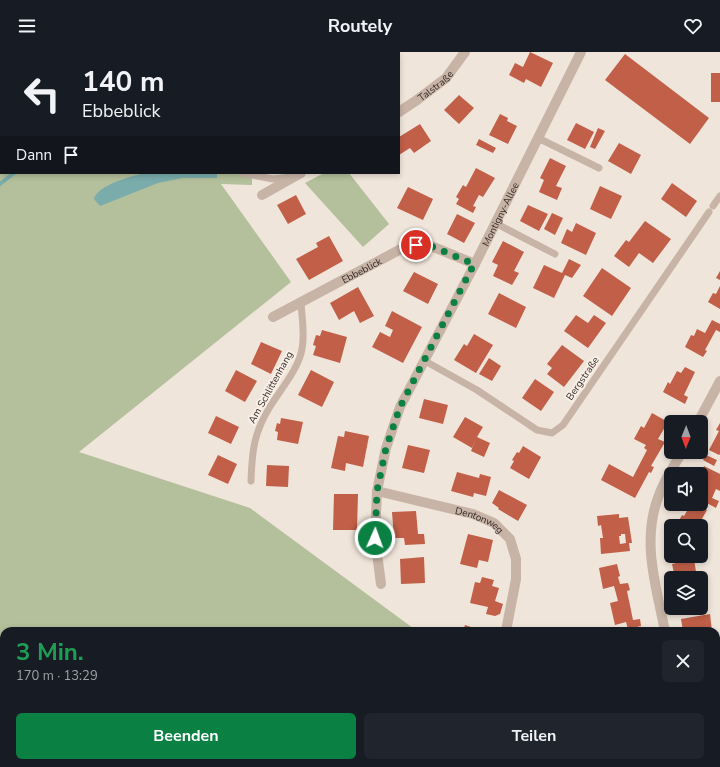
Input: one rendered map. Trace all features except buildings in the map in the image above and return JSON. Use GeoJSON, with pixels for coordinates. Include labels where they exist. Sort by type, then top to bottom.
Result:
{"type":"FeatureCollection","features":[{"type":"Feature","properties":{"kind":"street","name":"Talstraße"},"geometry":{"type":"LineString","coordinates":[[400,111],[446,78],[465,52]]}},
{"type":"Feature","properties":{"kind":"street","name":"Montigny-Allee"},"geometry":{"type":"LineString","coordinates":[[380,584],[375,538],[377,491],[386,448],[400,407],[425,361],[581,52]]}},
{"type":"Feature","properties":{"kind":"street"},"geometry":{"type":"LineString","coordinates":[[262,195],[298,175]]}},
{"type":"Feature","properties":{"kind":"street","name":"Ebbeblick"},"geometry":{"type":"LineString","coordinates":[[273,317],[401,249],[416,245],[431,246],[474,264]]}},
{"type":"Feature","properties":{"kind":"street"},"geometry":{"type":"LineString","coordinates":[[702,415],[720,380]]}},
{"type":"Feature","properties":{"kind":"street"},"geometry":{"type":"LineString","coordinates":[[664,627],[651,560],[650,529],[659,495],[678,459]]}},
{"type":"Feature","properties":{"kind":"street","name":"Dentonweg"},"geometry":{"type":"LineString","coordinates":[[377,491],[473,514],[494,523],[510,539],[516,559],[516,579],[507,627]]}},
{"type":"Feature","properties":{"kind":"lane"},"geometry":{"type":"LineString","coordinates":[[538,138],[599,168]]}},
{"type":"Feature","properties":{"kind":"lane"},"geometry":{"type":"LineString","coordinates":[[247,174],[273,179],[298,175]]}},
{"type":"Feature","properties":{"kind":"lane","name":"Bergstraße"},"geometry":{"type":"LineString","coordinates":[[425,361],[477,390],[537,430],[552,433],[563,425],[720,196]]}},
{"type":"Feature","properties":{"kind":"lane"},"geometry":{"type":"LineString","coordinates":[[495,223],[555,254]]}},
{"type":"Feature","properties":{"kind":"lane","name":"Am Schlittenhang"},"geometry":{"type":"LineString","coordinates":[[251,481],[252,454],[257,432],[296,364],[302,350],[303,333],[301,303]]}},
{"type":"Feature","properties":{"kind":"green space"},"geometry":{"type":"Polygon","coordinates":[[[0,174],[252,174],[252,185],[221,184],[291,282],[79,452],[250,508],[412,627],[0,627],[0,174]]]}},
{"type":"Feature","properties":{"kind":"green space"},"geometry":{"type":"Polygon","coordinates":[[[322,174],[350,174],[389,224],[363,247],[305,183],[322,174]]]}},
{"type":"Feature","properties":{"kind":"water"},"geometry":{"type":"Polygon","coordinates":[[[142,174],[217,174],[217,178],[183,178],[158,183],[100,206],[94,199],[102,189],[125,178],[142,174]]]}},
{"type":"Feature","properties":{"kind":"waterway"},"geometry":{"type":"LineString","coordinates":[[0,184],[13,174]]}},
{"type":"Feature","properties":{"kind":"route"},"geometry":{"type":"LineString","coordinates":[[375,538],[377,491],[386,448],[400,407],[474,264],[431,246],[416,245]]}}]}
